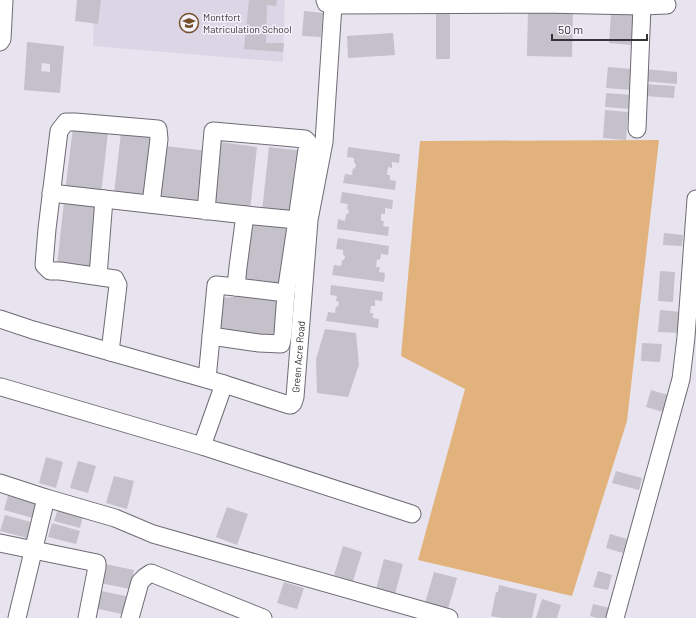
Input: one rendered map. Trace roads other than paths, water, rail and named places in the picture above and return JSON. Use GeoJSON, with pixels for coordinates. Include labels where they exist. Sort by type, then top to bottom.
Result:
{"type":"FeatureCollection","features":[{"type":"Feature","properties":{"kind":"street"},"geometry":{"type":"LineString","coordinates":[[0,42],[2,39],[4,0]]}},
{"type":"Feature","properties":{"kind":"street"},"geometry":{"type":"LineString","coordinates":[[329,2],[542,2],[642,6],[667,5]]}},
{"type":"Feature","properties":{"kind":"street","name":"Green Acre Road"},"geometry":{"type":"LineString","coordinates":[[0,319],[32,330],[207,379],[291,405],[294,401],[309,220],[324,142],[329,2]]}},
{"type":"Feature","properties":{"kind":"street"},"geometry":{"type":"LineString","coordinates":[[637,129],[642,6]]}},
{"type":"Feature","properties":{"kind":"street"},"geometry":{"type":"LineString","coordinates":[[110,352],[118,285],[116,279],[50,271],[44,265],[59,131],[66,122],[158,129],[151,204]]}},
{"type":"Feature","properties":{"kind":"street"},"geometry":{"type":"LineString","coordinates":[[206,211],[213,131],[305,139],[308,142],[298,220],[286,293],[281,344],[211,336]]}},
{"type":"Feature","properties":{"kind":"street"},"geometry":{"type":"LineString","coordinates":[[51,193],[298,220]]}},
{"type":"Feature","properties":{"kind":"street"},"geometry":{"type":"LineString","coordinates":[[98,276],[104,199]]}},
{"type":"Feature","properties":{"kind":"street"},"geometry":{"type":"LineString","coordinates":[[615,618],[681,379],[686,336],[696,200]]}},
{"type":"Feature","properties":{"kind":"street"},"geometry":{"type":"LineString","coordinates":[[236,287],[245,215]]}},
{"type":"Feature","properties":{"kind":"street"},"geometry":{"type":"LineString","coordinates":[[207,379],[216,285],[286,293]]}},
{"type":"Feature","properties":{"kind":"street"},"geometry":{"type":"LineString","coordinates":[[202,446],[224,384]]}},
{"type":"Feature","properties":{"kind":"street"},"geometry":{"type":"LineString","coordinates":[[1,387],[202,446],[412,514]]}},
{"type":"Feature","properties":{"kind":"street"},"geometry":{"type":"LineString","coordinates":[[0,483],[115,518],[154,534],[450,618]]}},
{"type":"Feature","properties":{"kind":"street"},"geometry":{"type":"LineString","coordinates":[[17,618],[46,498]]}},
{"type":"Feature","properties":{"kind":"street"},"geometry":{"type":"LineString","coordinates":[[0,543],[97,563],[98,567],[87,618]]}},
{"type":"Feature","properties":{"kind":"street"},"geometry":{"type":"LineString","coordinates":[[130,618],[140,582],[151,573],[263,618]]}},
{"type":"Feature","properties":{"kind":"place","name":"Montfort Matriculation School"},"geometry":{"type":"Point","coordinates":[189,23]}}]}
